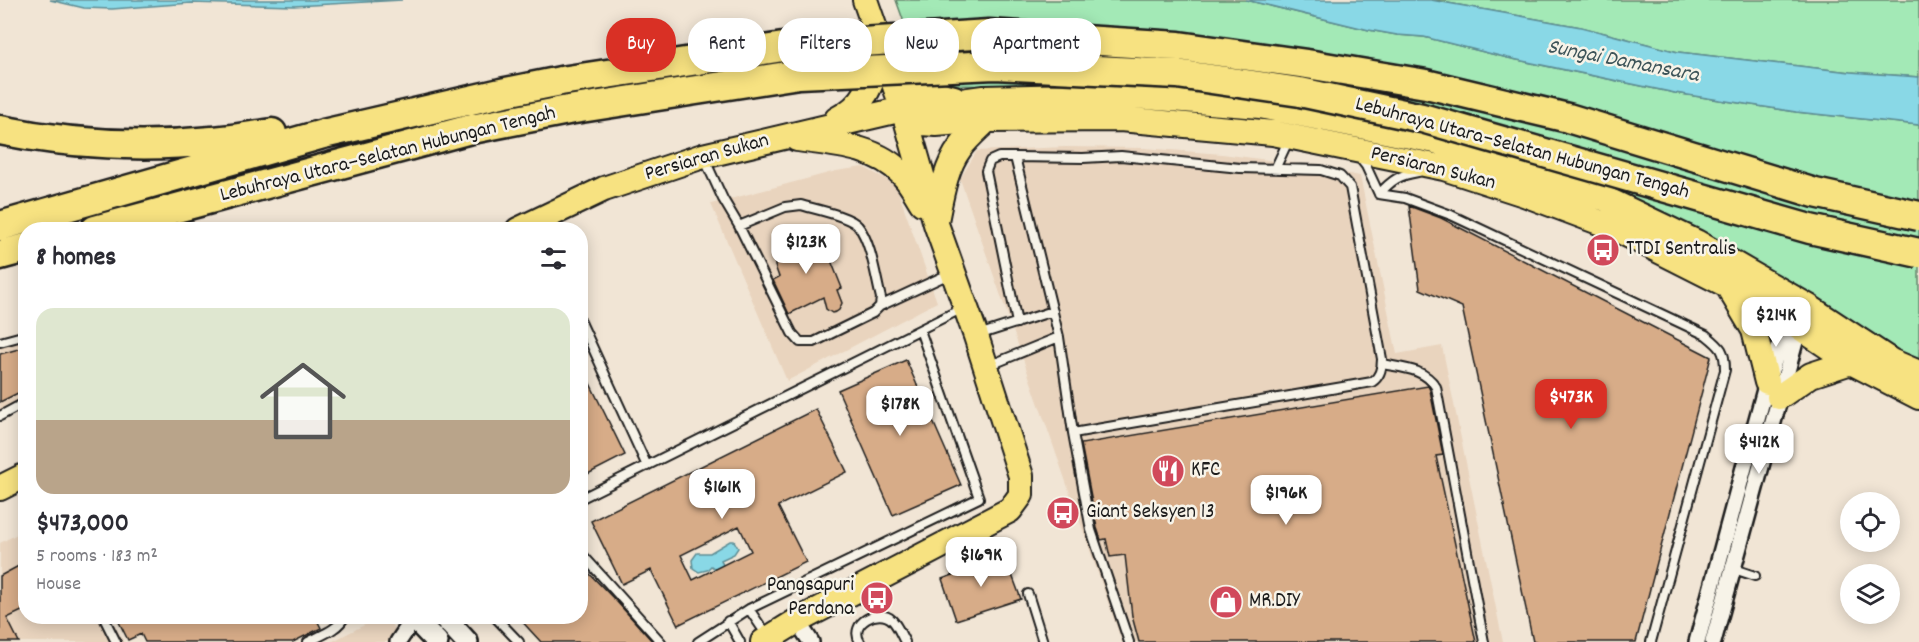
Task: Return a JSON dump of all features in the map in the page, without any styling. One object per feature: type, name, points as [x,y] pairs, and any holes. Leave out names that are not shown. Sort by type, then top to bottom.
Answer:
[{"type":"highway","name":"Lebuhraya Utara–Selatan Hubungan Tengah","points":[[358,125],[561,81],[783,46],[989,34],[1179,46],[1426,84],[1568,118],[1815,193],[1919,216]]},
{"type":"highway","name":"Lebuhraya Utara–Selatan Hubungan Tengah","points":[[125,222],[467,130],[568,110],[799,74],[995,64],[1177,75],[1300,92],[1422,118],[1810,229],[1919,252]]},
{"type":"highway","points":[[0,130],[75,142],[163,143],[212,142],[288,131],[358,125]]},
{"type":"highway","points":[[0,226],[358,125]]},
{"type":"highway","points":[[0,255],[18,250]]},
{"type":"main road","points":[[818,129],[860,104],[884,56],[865,0]]},
{"type":"main road","points":[[766,640],[797,621],[1010,510],[1021,495],[1022,476],[987,366],[936,224],[903,109],[890,72]]},
{"type":"main road","points":[[899,72],[908,81],[930,93],[965,100]]},
{"type":"main road","name":"Persiaran Sukan","points":[[540,222],[604,189],[703,156],[903,109],[983,98],[1120,95],[1260,106],[1435,141],[1606,199],[1696,242],[1798,313],[1851,362],[1919,398]]},
{"type":"main road","name":"Persiaran Sukan","points":[[903,109],[921,123],[936,124],[987,120],[1120,119],[1273,133],[1444,168],[1612,226],[1727,285],[1798,313],[1919,373]]},
{"type":"main road","points":[[936,224],[944,185],[951,165],[960,148],[987,120]]},
{"type":"main road","points":[[780,137],[845,145],[878,156],[903,174],[936,224]]},
{"type":"main road","points":[[1727,285],[1754,330],[1773,390],[1851,362]]},
{"type":"main road","points":[[0,488],[18,479]]},
{"type":"street","points":[[1713,642],[1726,566],[1773,390],[1798,313]]},
{"type":"street","points":[[1697,642],[1726,566]]},
{"type":"street","points":[[797,621],[811,642]]},
{"type":"street","points":[[398,642],[409,624]]},
{"type":"street","points":[[420,624],[437,642]]},
{"type":"street","points":[[450,624],[467,642]]},
{"type":"lane","points":[[1275,169],[1290,137]]},
{"type":"lane","points":[[1343,147],[1358,156],[1366,166],[1379,194]]},
{"type":"lane","points":[[703,156],[792,333],[800,342],[814,342],[873,313],[880,306],[954,272]]},
{"type":"lane","points":[[1017,323],[986,171],[990,161],[999,157],[1121,156],[1240,168],[1321,170],[1340,176],[1350,187],[1382,364],[1379,376],[1372,382],[1073,433]]},
{"type":"lane","points":[[1015,157],[1059,336],[1073,433],[1091,530],[1129,642]]},
{"type":"lane","points":[[1379,194],[1393,179],[1407,173],[1444,168]]},
{"type":"lane","points":[[1379,194],[1405,198],[1451,215],[1706,335],[1720,346],[1725,358],[1725,370],[1651,642]]},
{"type":"lane","points":[[739,226],[785,207],[801,205],[834,214],[858,225],[869,247],[881,298],[880,306]]},
{"type":"lane","points":[[588,495],[966,307]]},
{"type":"lane","points":[[976,336],[1053,311]]},
{"type":"lane","points":[[698,642],[749,609],[980,498],[920,330]]},
{"type":"lane","points":[[987,366],[1059,336]]},
{"type":"lane","points":[[0,342],[18,337]]},
{"type":"lane","points":[[588,337],[647,466]]},
{"type":"lane","points":[[1382,364],[1414,370],[1431,380],[1436,387],[1484,642]]},
{"type":"lane","points":[[0,416],[18,406]]},
{"type":"lane","points":[[588,561],[661,642]]},
{"type":"lane","points":[[1726,566],[1755,576]]},
{"type":"lane","points":[[1028,594],[1043,642]]},
{"type":"lane","points":[[749,609],[766,640]]},
{"type":"lane","points":[[860,642],[857,637],[861,623],[870,617],[886,616],[892,620],[905,642]]},
{"type":"lane","points":[[728,621],[740,642]]},
{"type":"lane","points":[[107,624],[116,642]]},
{"type":"lane","points":[[308,642],[340,624]]},
{"type":"lane","points":[[502,624],[519,642]]},
{"type":"shaded area","points":[[1065,147],[1144,148],[1222,154],[1299,164],[1360,176],[1397,354],[1442,346],[1503,642],[1122,642],[960,179],[977,151]]},
{"type":"shaded area","points":[[863,167],[886,179],[897,188],[937,302],[787,381],[711,204],[836,171]]},
{"type":"shaded area","points":[[18,339],[18,401],[0,410],[0,344]]},
{"type":"shaded area","points":[[18,534],[18,624],[114,624],[124,642],[0,642],[0,543]]},
{"type":"shaded area","points":[[366,624],[391,624],[406,642],[331,642]]},
{"type":"green space","points":[[896,0],[1246,0],[1369,30],[1424,37],[1508,58],[1675,93],[1796,112],[1919,125],[1919,365],[1732,249],[1438,147],[1123,90],[959,85],[924,78],[922,72],[959,72],[959,18],[902,18]]},
{"type":"green space","points":[[1431,0],[1919,0],[1919,77],[1850,72],[1678,52],[1581,27]]},
{"type":"water","points":[[50,0],[402,0],[294,6],[191,3],[112,9],[84,8]]},
{"type":"water","name":"Sungai Damansara","points":[[1246,0],[1431,0],[1581,27],[1678,52],[1850,72],[1919,77],[1919,125],[1796,112],[1675,93],[1508,58],[1424,37],[1369,30]]},
{"type":"water","points":[[734,541],[738,548],[734,554],[721,560],[724,568],[718,571],[711,566],[699,572],[693,568],[692,560],[697,553],[710,553]]},
{"type":"building","points":[[1409,206],[1441,218],[1711,357],[1636,642],[1533,642],[1462,307],[1420,289]]},
{"type":"building","points":[[804,235],[821,242],[828,253],[842,288],[837,290],[842,303],[836,312],[832,313],[826,309],[823,297],[789,314],[773,280],[779,277],[775,266],[776,254],[780,245],[789,238]]},
{"type":"building","points":[[18,349],[18,393],[0,402],[0,354]]},
{"type":"building","points":[[906,360],[961,485],[893,515],[838,390]]},
{"type":"building","points":[[588,379],[625,455],[588,474]]},
{"type":"building","points":[[1428,386],[1443,455],[1436,456],[1476,642],[1139,642],[1132,616],[1125,555],[1110,557],[1106,539],[1101,540],[1081,444]]},
{"type":"building","points":[[816,409],[847,472],[778,506],[806,562],[678,625],[651,570],[622,584],[591,521]],"holes":[[[739,526],[751,551],[693,580],[681,555]]]},
{"type":"building","points":[[1005,556],[1021,599],[956,620],[942,579]]},
{"type":"building","points":[[18,566],[18,613],[7,618],[19,642],[0,642],[0,576]]},
{"type":"building","points":[[588,572],[653,642],[541,642],[524,624],[588,624]]},
{"type":"building","points":[[120,624],[319,624],[321,628],[293,642],[145,642],[141,634],[128,640]]},
{"type":"place","name":"TTDI Sentralis","points":[[1603,250]]},
{"type":"place","name":"KFC","points":[[1168,471]]},
{"type":"place","name":"Giant Seksyen 13","points":[[1063,513]]},
{"type":"place","name":"Pangsapuri Perdana","points":[[877,598]]},
{"type":"place","name":"MR.DIY","points":[[1226,602]]}]
